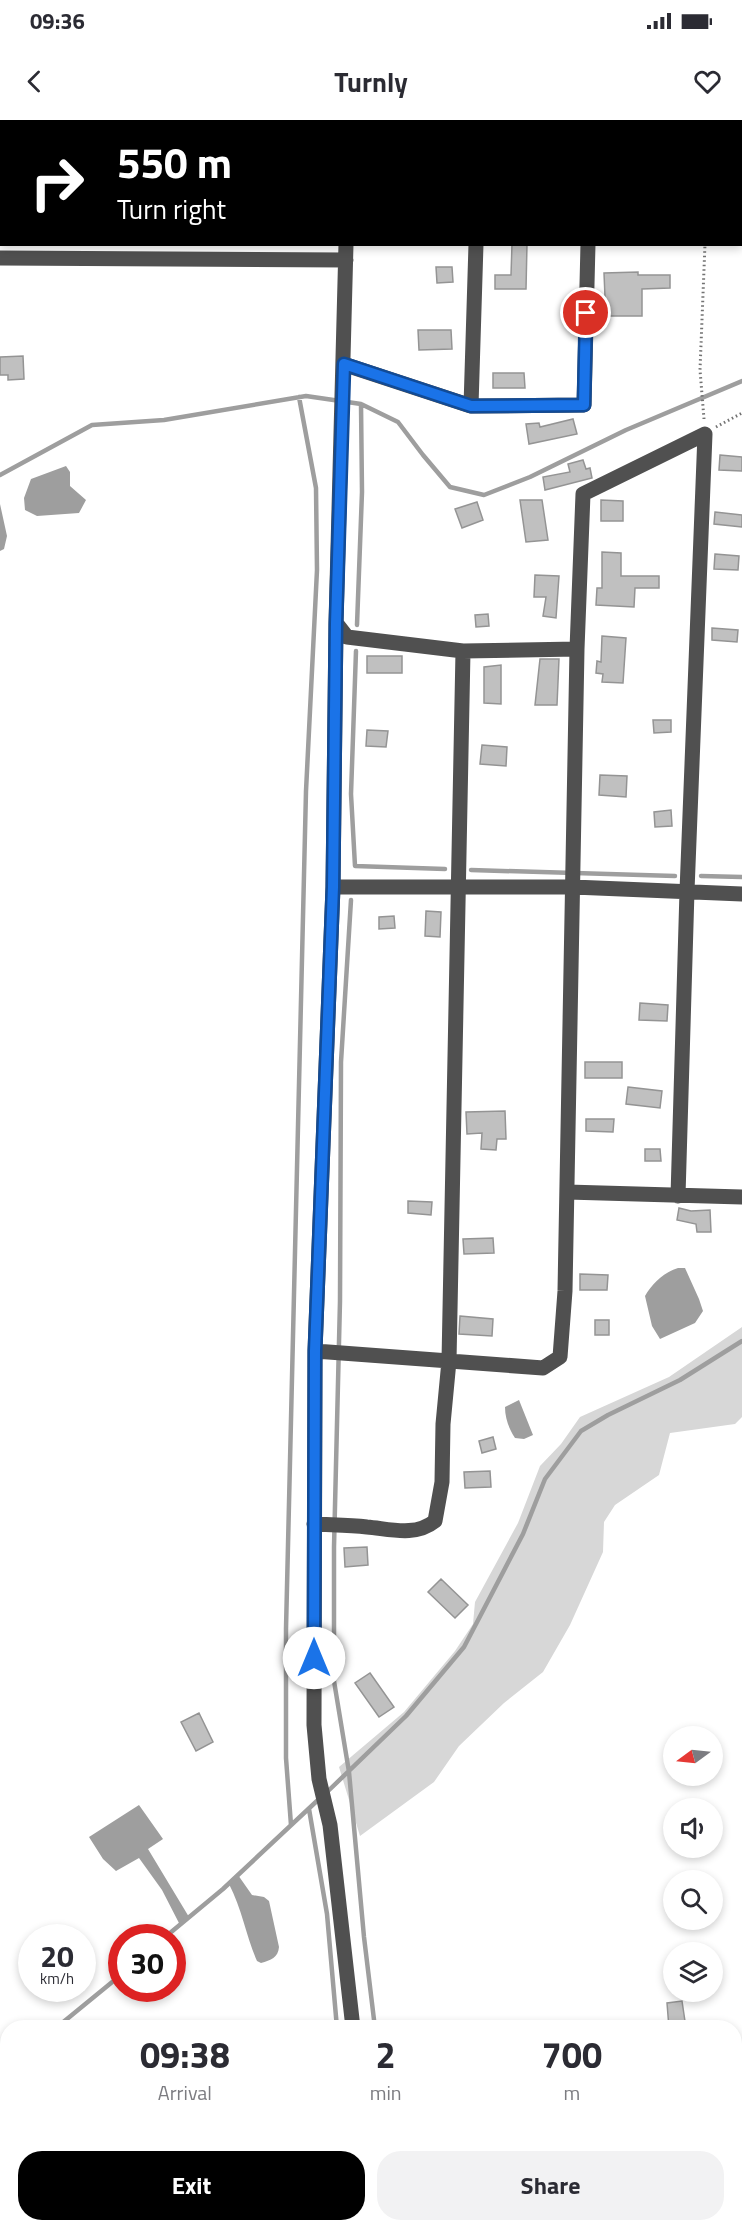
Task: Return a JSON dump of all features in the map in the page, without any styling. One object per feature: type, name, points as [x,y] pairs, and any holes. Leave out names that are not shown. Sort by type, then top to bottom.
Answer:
[{"type":"street","points":[[471,406],[476,246]]},
{"type":"street","points":[[343,371],[471,406],[584,405],[588,246]]},
{"type":"street","points":[[0,258],[67,251],[346,252],[336,623],[333,887],[315,1351],[314,1725],[319,1779],[330,1825],[352,2020]]},
{"type":"street","points":[[315,1351],[543,1368],[560,1357],[565,1291],[577,649],[583,494],[705,434],[687,891],[678,1196]]},
{"type":"street","points":[[336,623],[346,637],[463,651],[577,649]]},
{"type":"street","points":[[315,1524],[404,1532],[425,1528],[435,1521],[442,1482],[443,1425],[449,1361],[463,651]]},
{"type":"street","points":[[333,887],[573,887],[742,894]]},
{"type":"street","points":[[567,1192],[742,1197]]},
{"type":"path","points":[[703,408],[700,370],[705,246]]},
{"type":"path","points":[[705,434],[742,412]]},
{"type":"shaded area","points":[[66,466],[70,472],[70,486],[86,500],[79,513],[37,516],[25,510],[24,498],[31,479]]},
{"type":"shaded area","points":[[0,504],[7,536],[4,549],[0,551]]},
{"type":"shaded area","points":[[678,1268],[685,1268],[703,1311],[695,1323],[660,1339],[652,1326],[645,1296],[659,1279]]},
{"type":"shaded area","points":[[742,1327],[742,1417],[735,1424],[670,1433],[659,1475],[615,1505],[604,1522],[603,1552],[570,1625],[543,1672],[504,1703],[459,1746],[434,1782],[360,1836],[339,1767],[404,1712],[455,1651],[473,1624],[475,1602],[518,1523],[540,1466],[561,1444],[580,1417],[669,1377]]},
{"type":"shaded area","points":[[519,1400],[533,1435],[524,1439],[515,1438],[505,1411],[505,1407]]},
{"type":"shaded area","points":[[139,1805],[163,1839],[148,1849],[189,1917],[179,1924],[162,1890],[139,1858],[116,1871],[103,1859],[89,1837]]},
{"type":"shaded area","points":[[238,1875],[252,1895],[264,1897],[269,1901],[279,1947],[277,1954],[268,1961],[261,1963],[257,1961],[229,1884]]},
{"type":"building","points":[[512,246],[527,246],[526,289],[495,289],[495,275],[511,275]]},
{"type":"building","points":[[436,267],[452,267],[453,282],[437,283]]},
{"type":"building","points":[[638,272],[638,275],[670,275],[670,288],[642,289],[642,316],[602,316],[602,297],[605,297],[604,273]]},
{"type":"building","points":[[418,330],[451,330],[452,349],[419,350]]},
{"type":"building","points":[[23,356],[24,379],[8,380],[8,375],[0,375],[0,357]]},
{"type":"building","points":[[493,373],[524,373],[525,388],[493,388]]},
{"type":"building","points":[[573,419],[577,434],[529,444],[526,424],[539,423],[540,427]]},
{"type":"building","points":[[720,455],[742,457],[742,471],[719,470]]},
{"type":"building","points":[[583,460],[586,469],[590,468],[592,478],[545,490],[543,477],[570,472],[568,464]]},
{"type":"building","points":[[520,500],[542,500],[548,540],[526,542]]},
{"type":"building","points":[[601,500],[623,501],[623,521],[601,521]]},
{"type":"building","points":[[477,502],[483,520],[462,528],[455,509]]},
{"type":"building","points":[[715,512],[742,515],[742,527],[714,524]]},
{"type":"building","points":[[602,552],[621,553],[621,576],[659,576],[659,588],[635,588],[634,607],[596,605],[597,588],[602,588]]},
{"type":"building","points":[[715,554],[739,556],[738,570],[714,569]]},
{"type":"building","points":[[535,575],[559,576],[556,618],[543,616],[546,597],[534,597]]},
{"type":"building","points":[[488,614],[489,626],[476,627],[475,615]]},
{"type":"building","points":[[712,628],[738,630],[737,642],[712,640]]},
{"type":"building","points":[[602,636],[626,638],[623,683],[602,682],[603,674],[596,673],[597,661],[601,662]]},
{"type":"building","points":[[367,656],[402,656],[402,673],[367,673]]},
{"type":"building","points":[[540,659],[559,659],[557,705],[535,705]]},
{"type":"building","points":[[501,665],[501,704],[484,703],[484,667]]},
{"type":"building","points":[[653,720],[671,720],[671,732],[654,733]]},
{"type":"building","points":[[367,730],[388,731],[386,747],[366,746]]},
{"type":"building","points":[[482,745],[507,747],[506,766],[480,764]]},
{"type":"building","points":[[600,775],[627,776],[626,797],[599,795]]},
{"type":"building","points":[[671,810],[672,826],[655,827],[654,812]]},
{"type":"building","points":[[426,911],[441,912],[440,937],[425,936]]},
{"type":"building","points":[[394,916],[395,928],[379,929],[379,917]]},
{"type":"building","points":[[640,1003],[668,1005],[667,1021],[639,1020]]},
{"type":"building","points":[[585,1062],[622,1062],[622,1078],[585,1078]]},
{"type":"building","points":[[628,1087],[662,1091],[660,1108],[626,1104]]},
{"type":"building","points":[[505,1111],[506,1139],[497,1139],[496,1150],[481,1149],[482,1133],[467,1134],[466,1112]]},
{"type":"building","points":[[586,1119],[614,1119],[613,1132],[586,1131]]},
{"type":"building","points":[[645,1149],[660,1149],[661,1161],[645,1161]]},
{"type":"building","points":[[408,1201],[432,1202],[431,1215],[408,1213]]},
{"type":"building","points":[[679,1208],[691,1211],[710,1210],[711,1232],[697,1232],[696,1224],[677,1220]]},
{"type":"building","points":[[493,1238],[494,1253],[464,1254],[463,1239]]},
{"type":"building","points":[[580,1274],[608,1275],[607,1290],[580,1290]]},
{"type":"building","points":[[460,1316],[493,1319],[492,1336],[459,1334]]},
{"type":"building","points":[[595,1320],[609,1320],[609,1335],[595,1335]]},
{"type":"building","points":[[493,1437],[496,1449],[482,1453],[479,1441]]},
{"type":"building","points":[[490,1471],[491,1487],[465,1488],[464,1472]]},
{"type":"building","points":[[367,1547],[368,1565],[345,1567],[344,1548]]},
{"type":"building","points":[[441,1579],[468,1605],[455,1618],[428,1592]]},
{"type":"building","points":[[370,1673],[394,1707],[379,1717],[355,1683]]},
{"type":"building","points":[[199,1713],[213,1742],[196,1751],[181,1722]]},
{"type":"building","points":[[682,2002],[685,2020],[668,2020],[667,2003]]},
{"type":"waterway","points":[[0,475],[92,425],[164,420],[306,396],[361,404],[398,422],[450,487],[484,495],[530,477],[626,430],[742,381]]},
{"type":"waterway","points":[[291,1825],[286,1758],[286,1629],[306,791],[317,570],[316,488],[299,397]]},
{"type":"waterway","points":[[357,625],[362,492],[361,404]]},
{"type":"waterway","points":[[356,651],[351,794],[355,866],[445,869]]},
{"type":"waterway","points":[[471,870],[675,876]]},
{"type":"waterway","points":[[701,876],[742,877]]},
{"type":"waterway","points":[[351,900],[341,1062],[334,1681],[349,1772],[374,2020]]},
{"type":"waterway","points":[[326,1793],[406,1716],[464,1647],[523,1534],[545,1479],[581,1431],[608,1415],[680,1380],[742,1341]]},
{"type":"waterway","points":[[181,1924],[223,1889],[319,1799]]},
{"type":"waterway","points":[[309,1809],[327,1914],[336,2020]]},
{"type":"waterway","points":[[66,2020],[108,1985]]},
{"type":"route","points":[[314,1658],[315,1351],[333,887],[336,623],[344,364],[471,406],[584,405],[586,313]]}]
